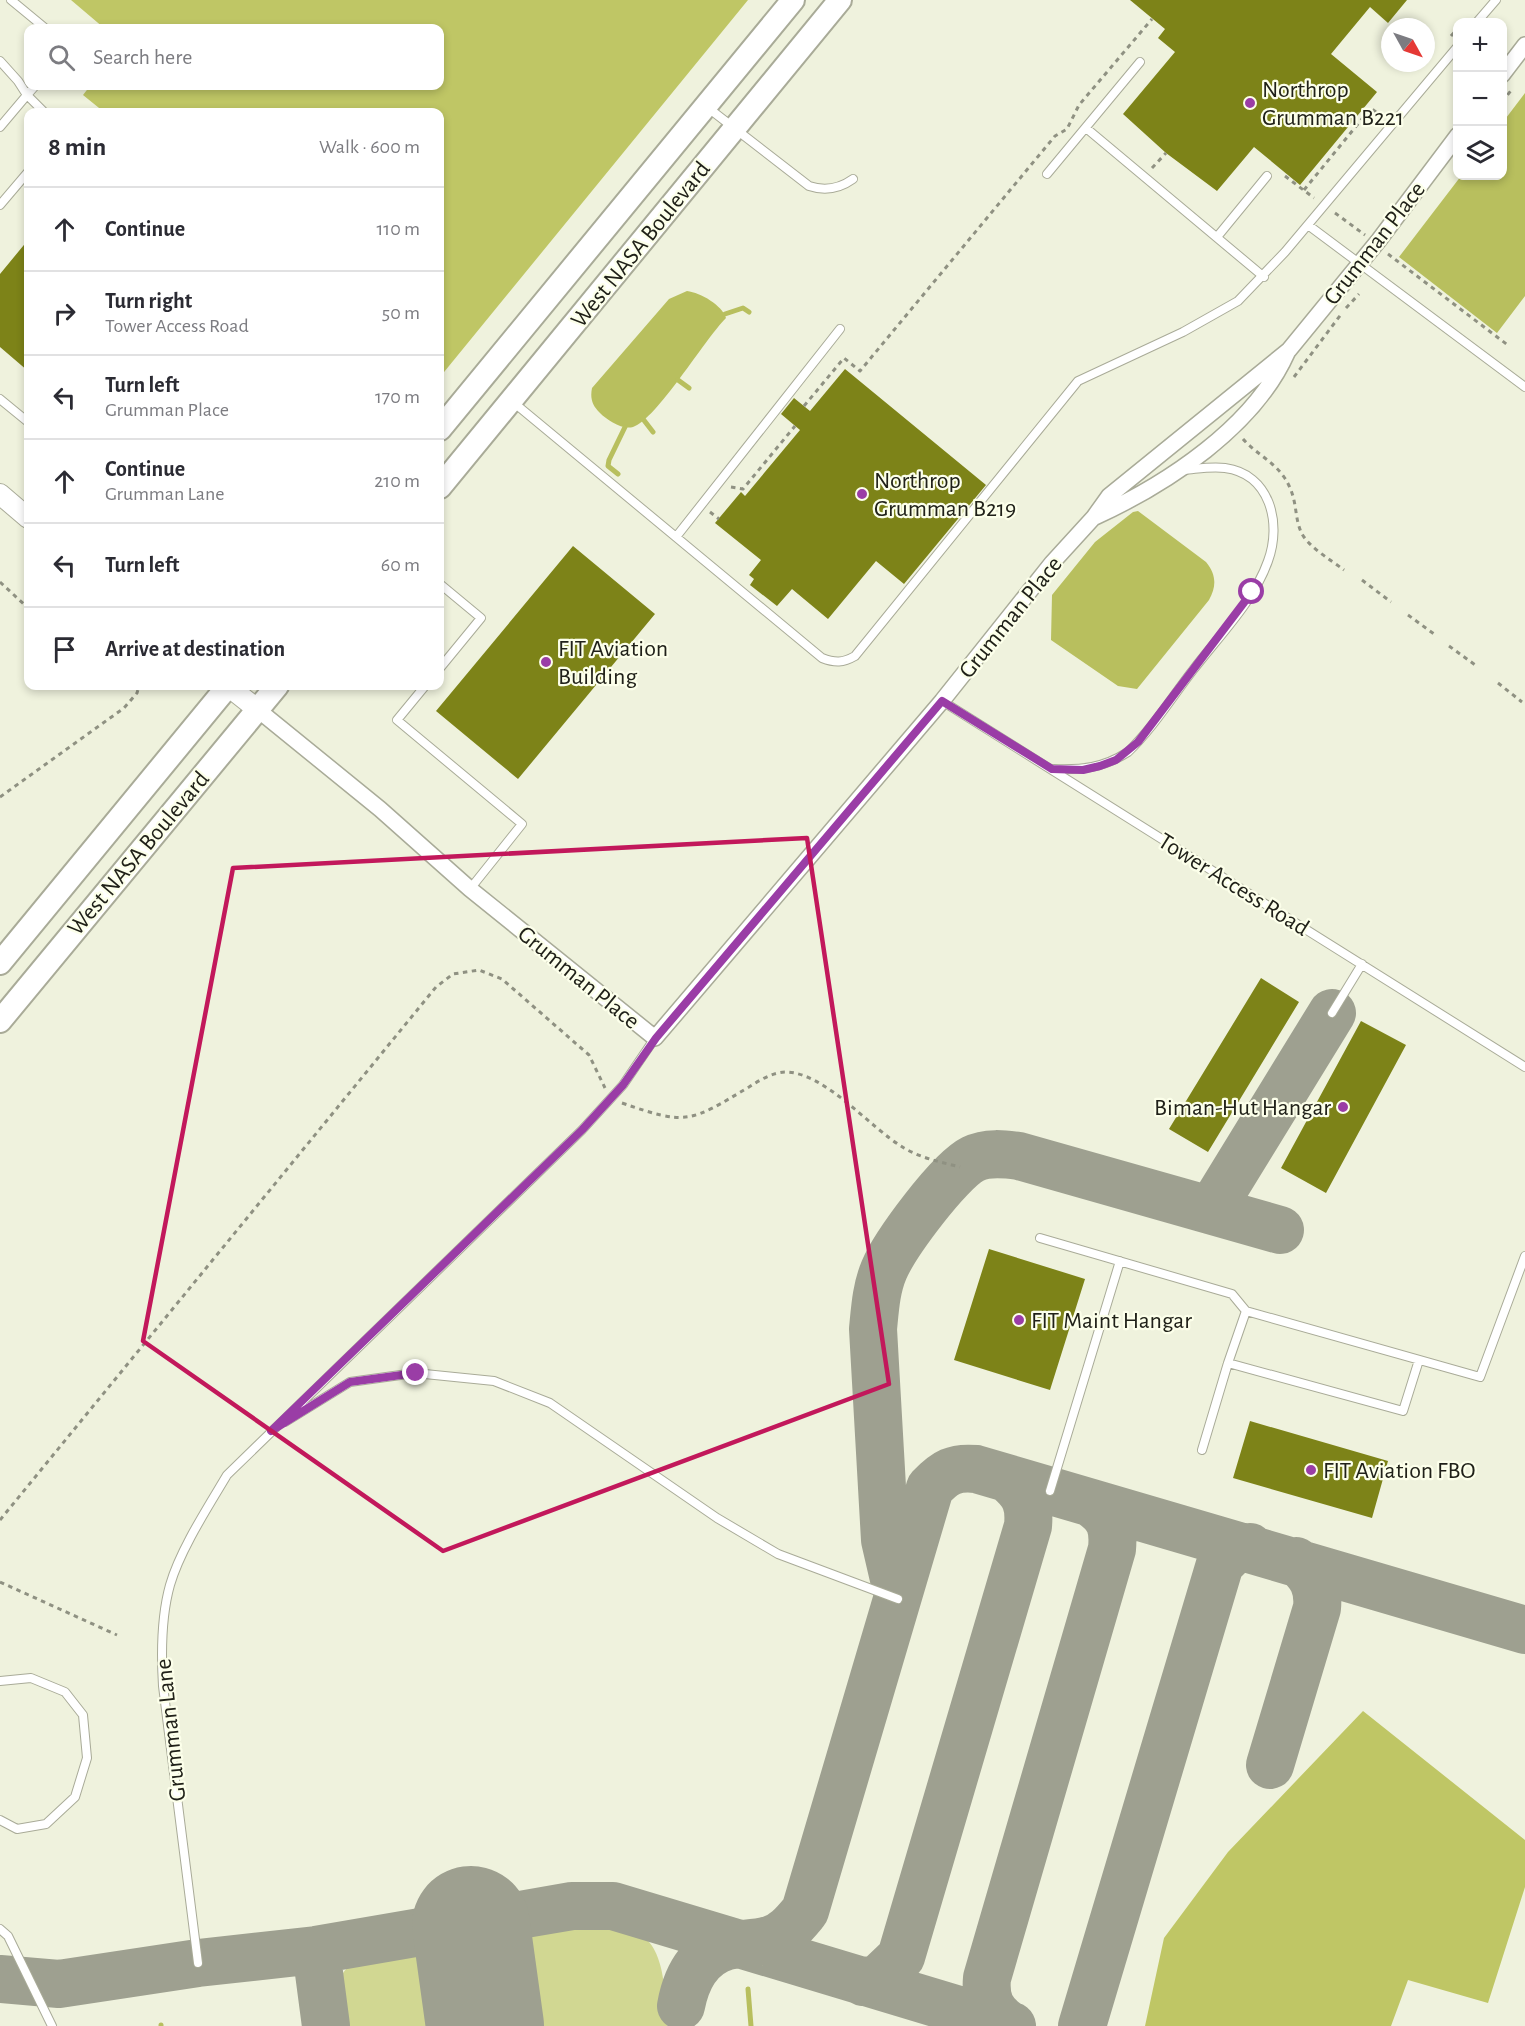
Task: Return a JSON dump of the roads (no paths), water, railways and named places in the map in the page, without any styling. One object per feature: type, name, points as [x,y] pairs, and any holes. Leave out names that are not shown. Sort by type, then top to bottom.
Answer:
[{"type":"main road","name":"West NASA Boulevard","points":[[444,424],[793,0]]},
{"type":"main road","name":"West NASA Boulevard","points":[[444,482],[840,0]]},
{"type":"main road","name":"West NASA Boulevard","points":[[0,963],[225,690]]},
{"type":"main road","name":"West NASA Boulevard","points":[[0,1020],[274,690]]},
{"type":"street","points":[[1505,72],[1525,45]]},
{"type":"street","name":"Grumman Place","points":[[257,709],[380,809],[470,890],[656,1038],[942,701],[1052,563],[1094,517],[1109,496],[1289,350],[1359,264],[1453,142]]},
{"type":"street","name":"Grumman Place","points":[[1094,517],[1131,501],[1179,471],[1252,409],[1280,371],[1289,350]]},
{"type":"street","points":[[0,494],[24,515]]},
{"type":"street","points":[[233,690],[257,709]]},
{"type":"lane","points":[[11,0],[40,24]]},
{"type":"lane","points":[[1480,18],[1496,0]]},
{"type":"lane","points":[[511,401],[822,658],[837,662],[846,661],[855,656],[1078,381],[1219,314],[1238,301],[1264,277],[1453,52]]},
{"type":"lane","points":[[0,61],[40,108]]},
{"type":"lane","points":[[1047,174],[1140,62]]},
{"type":"lane","points":[[0,127],[31,90]]},
{"type":"lane","points":[[705,106],[809,186],[820,190],[844,185],[853,179]]},
{"type":"lane","points":[[1086,128],[1264,277]]},
{"type":"lane","points":[[1217,237],[1267,176]]},
{"type":"lane","points":[[0,205],[24,177]]},
{"type":"lane","points":[[1308,225],[1525,387]]},
{"type":"lane","points":[[676,537],[840,329]]},
{"type":"lane","points":[[0,399],[24,419]]},
{"type":"lane","points":[[1052,769],[1083,770],[1116,760],[1128,752],[1252,592],[1268,561],[1275,531],[1273,514],[1262,489],[1240,472],[1227,468],[1179,471]]},
{"type":"lane","points":[[444,587],[481,618],[444,663]]},
{"type":"lane","points":[[422,690],[397,720],[522,824],[470,890]]},
{"type":"lane","name":"Tower Access Road","points":[[942,701],[1525,1067]]},
{"type":"lane","points":[[1332,1013],[1362,964]]},
{"type":"lane","name":"Grumman Lane","points":[[198,1963],[163,1686],[161,1644],[170,1585],[201,1517],[227,1475],[582,1130],[656,1038]]},
{"type":"lane","points":[[1040,1238],[1232,1294],[1246,1311],[1480,1377],[1525,1256]]},
{"type":"lane","points":[[1050,1491],[1120,1262]]},
{"type":"lane","points":[[1202,1450],[1246,1311]]},
{"type":"lane","points":[[1228,1363],[1403,1411],[1419,1360]]},
{"type":"lane","points":[[271,1431],[350,1382],[416,1373],[494,1381],[550,1403],[717,1518],[778,1554],[898,1599]]},
{"type":"lane","points":[[0,1681],[31,1678],[65,1692],[83,1715],[87,1758],[75,1797],[46,1824],[17,1829],[0,1820]]},
{"type":"lane","points":[[0,1929],[8,1936],[52,2026]]},
{"type":"waterway","points":[[725,314],[743,308],[749,312]]},
{"type":"waterway","points":[[678,380],[689,388]]},
{"type":"waterway","points":[[643,419],[653,432]]},
{"type":"waterway","points":[[618,474],[608,466],[625,427]]},
{"type":"waterway","points":[[748,1989],[751,2026]]},
{"type":"place","name":"Northrop Grumman B221","points":[[1250,103]]},
{"type":"place","name":"Northrop Grumman B219","points":[[862,494]]},
{"type":"place","name":"FIT Aviation Building","points":[[546,662]]},
{"type":"place","name":"Biman-Hut Hangar","points":[[1343,1107]]},
{"type":"place","name":"FIT Maint Hangar","points":[[1019,1320]]},
{"type":"place","name":"FIT Aviation FBO","points":[[1311,1470]]}]
